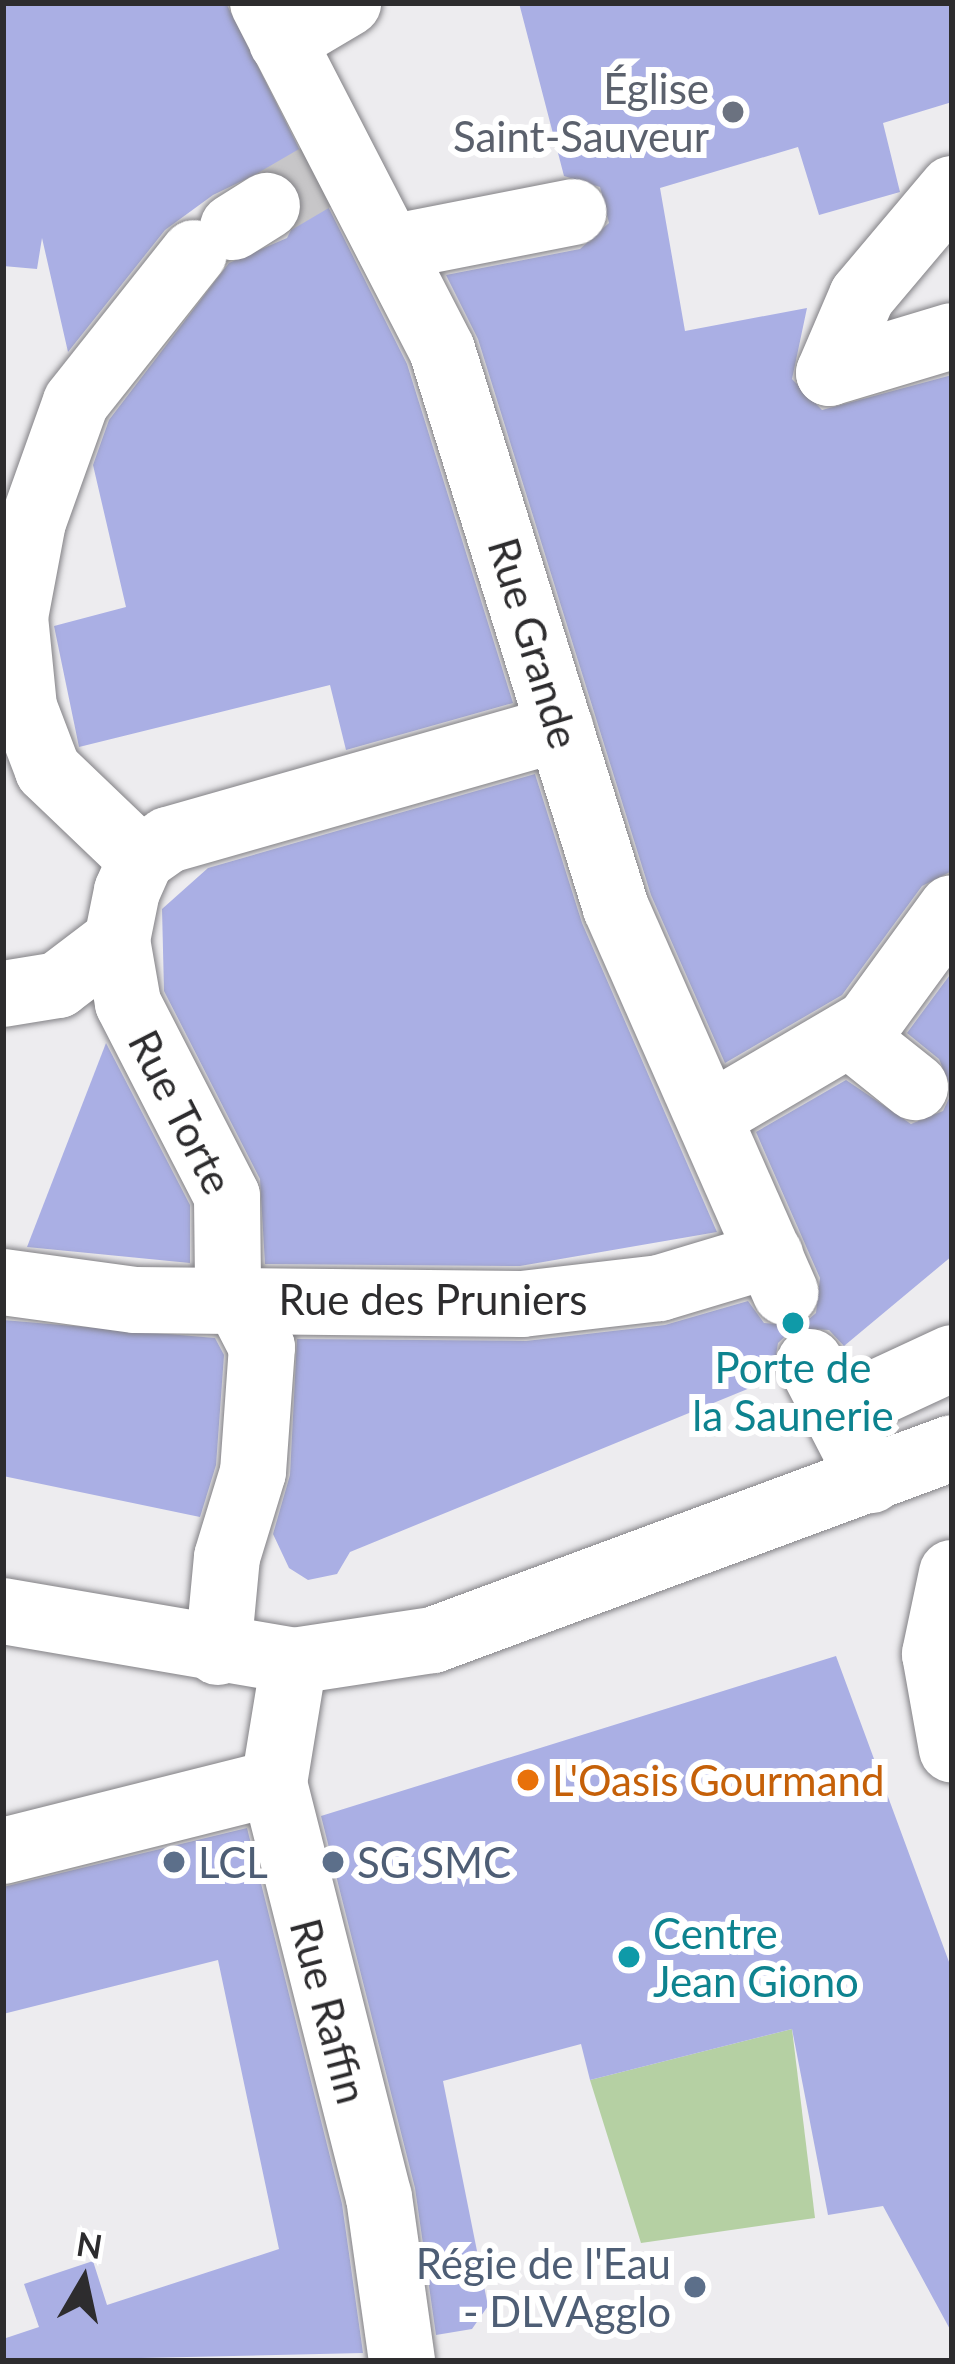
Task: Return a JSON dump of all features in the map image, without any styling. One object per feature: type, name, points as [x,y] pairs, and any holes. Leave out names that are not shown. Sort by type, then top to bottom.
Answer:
[{"type":"street","points":[[272,22],[347,3]]},
{"type":"street","name":"Rue Grande","points":[[272,22],[334,168],[390,248],[442,350],[616,908],[777,1273]]},
{"type":"street","points":[[952,189],[862,296],[829,373],[952,337]]},
{"type":"street","points":[[390,248],[573,212]]},
{"type":"street","points":[[232,229],[91,379],[41,494],[15,617],[23,706],[59,789],[141,859],[221,823],[560,728]]},
{"type":"street","name":"Rue Torte","points":[[141,859],[117,940],[128,1003],[227,1196],[233,1298],[260,1335],[264,1393],[218,1652]]},
{"type":"street","points":[[711,1115],[851,1036],[903,985],[952,908]]},
{"type":"street","points":[[3,994],[58,986],[117,940]]},
{"type":"street","points":[[851,1036],[915,1088]]},
{"type":"street","name":"Rue des Pruniers","points":[[3,1282],[91,1297],[594,1301],[777,1273]]},
{"type":"street","points":[[871,1480],[824,1387],[952,1358]]},
{"type":"street","points":[[3,1611],[218,1652],[294,1661],[433,1640],[687,1554],[952,1448]]},
{"type":"street","points":[[946,1729],[936,1627],[952,1573]]},
{"type":"street","name":"Rue Raffin","points":[[294,1661],[274,1783],[379,2197],[402,2361]]},
{"type":"street","points":[[3,1851],[274,1783]]},
{"type":"green space","points":[[792,2029],[815,2218],[641,2243],[590,2080]]},
{"type":"building","points":[[3,3],[226,3],[407,364],[513,703],[346,750],[330,685],[79,747],[54,626],[126,607],[93,465],[109,420],[229,263],[287,238],[304,204],[298,185],[267,169],[213,195],[165,230],[68,352],[42,238],[37,269],[3,266]]},
{"type":"building","points":[[519,3],[952,3],[952,102],[883,123],[900,192],[819,215],[798,147],[660,188],[685,331],[807,308],[792,379],[822,410],[952,375],[952,871],[922,886],[842,995],[725,1063],[651,895],[478,339],[446,275],[580,249],[609,223],[600,187],[564,176]]},
{"type":"building","points":[[535,774],[582,923],[717,1232],[520,1266],[265,1264],[260,1179],[164,991],[162,909],[208,868]]},
{"type":"building","points":[[952,972],[952,1090],[939,1059],[907,1033]]},
{"type":"building","points":[[106,1043],[190,1205],[190,1263],[27,1247]]},
{"type":"building","points":[[846,1080],[911,1124],[943,1111],[952,1092],[952,1256],[844,1346],[829,1330],[794,1328],[778,1343],[772,1379],[350,1552],[337,1574],[308,1580],[289,1568],[273,1534],[290,1475],[297,1339],[526,1341],[665,1325],[748,1301],[764,1323],[801,1326],[816,1313],[820,1278],[756,1132]]},
{"type":"building","points":[[3,1320],[215,1338],[224,1355],[216,1465],[200,1517],[3,1476]]},
{"type":"building","points":[[836,1656],[952,1970],[952,2333],[883,2206],[828,2215],[792,2029],[590,2080],[581,2044],[443,2081],[488,2306],[472,2329],[436,2335],[415,2188],[321,1816]]},
{"type":"building","points":[[247,1828],[342,2204],[363,2353],[3,2361],[3,2339],[39,2327],[24,2284],[93,2261],[107,2305],[279,2249],[218,1960],[3,2014],[3,1887]]},
{"type":"tunnel","points":[[267,206],[325,172]]},
{"type":"place","name":"Église Saint-Sauveur","points":[[733,112]]},
{"type":"place","name":"Porte de la Saunerie","points":[[793,1323]]},
{"type":"place","name":"L'Oasis Gourmand","points":[[528,1780]]},
{"type":"place","name":"LCL","points":[[174,1862]]},
{"type":"place","name":"SG SMC","points":[[333,1862]]},
{"type":"place","name":"Centre Jean Giono","points":[[629,1957]]},
{"type":"place","name":"Régie de l'Eau - DLVAgglo","points":[[695,2287]]}]
